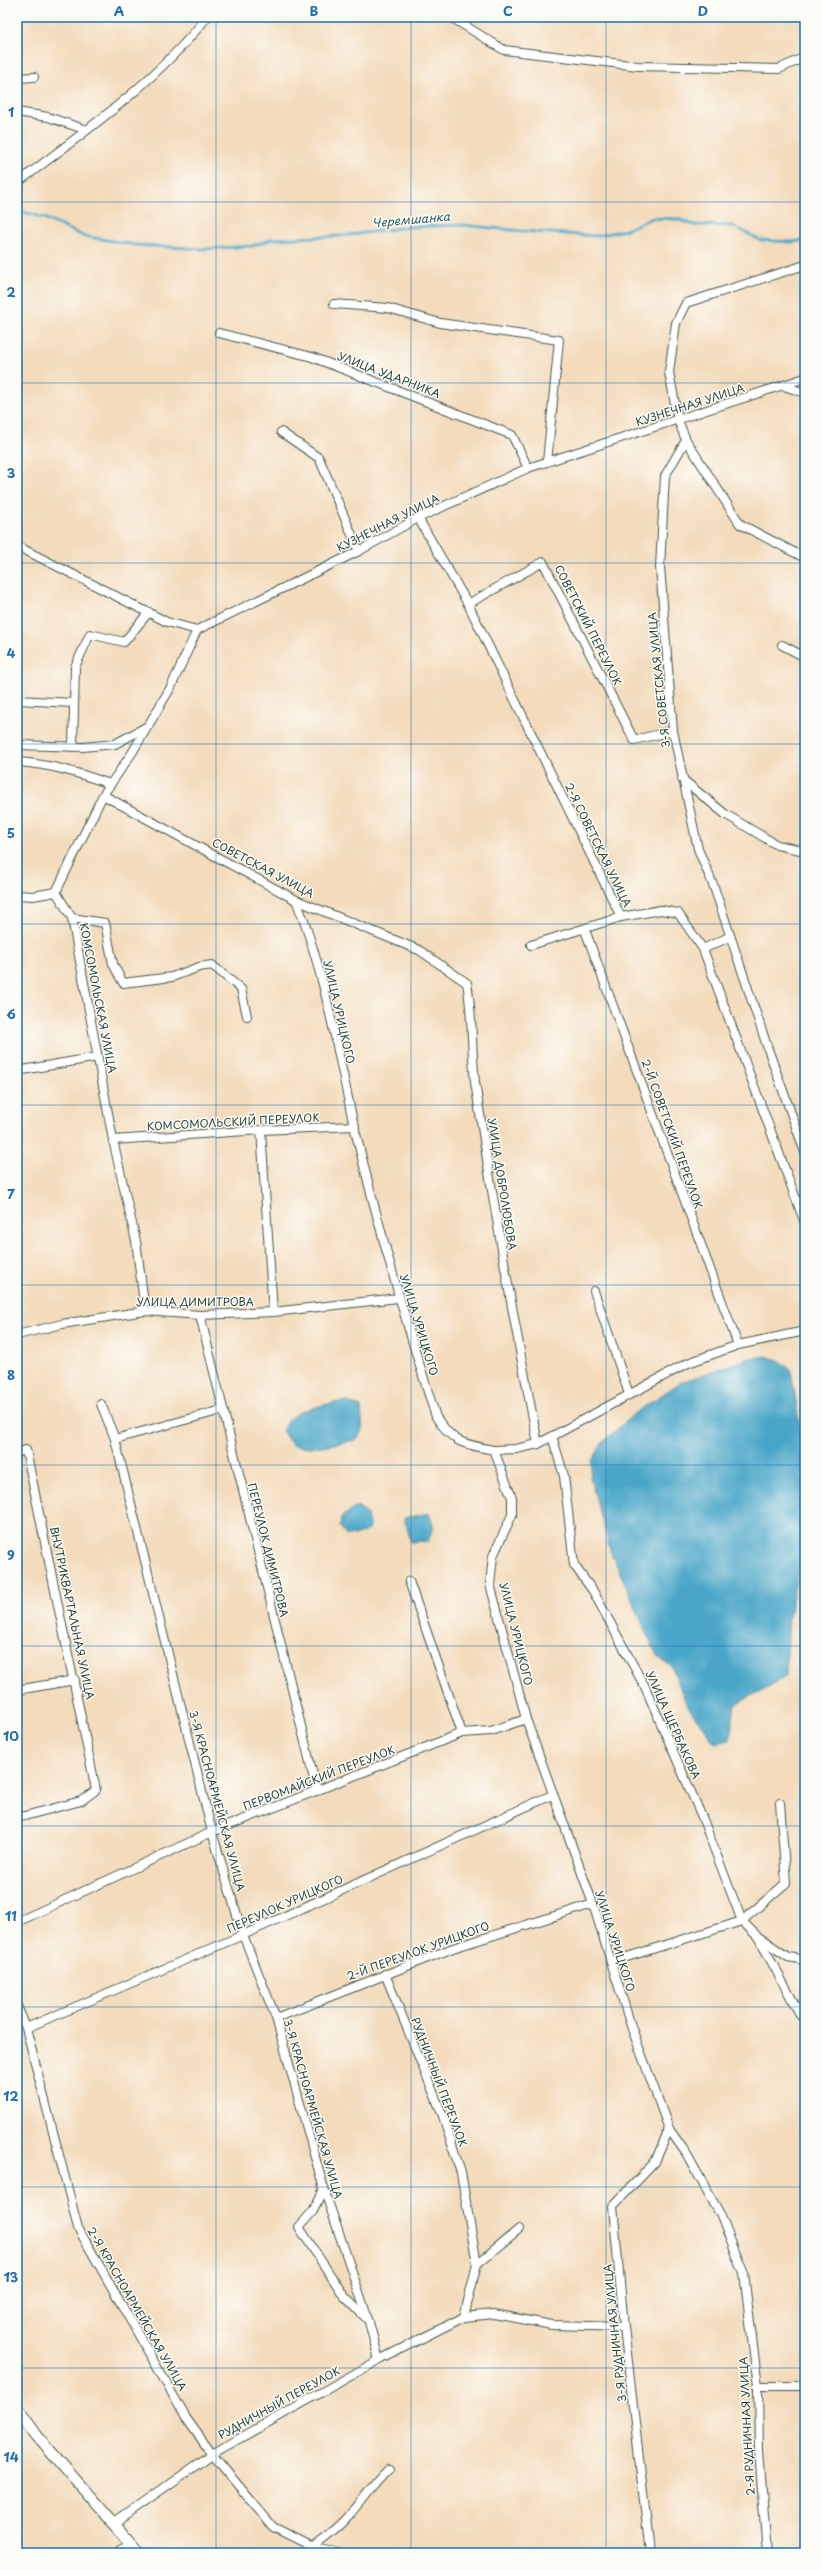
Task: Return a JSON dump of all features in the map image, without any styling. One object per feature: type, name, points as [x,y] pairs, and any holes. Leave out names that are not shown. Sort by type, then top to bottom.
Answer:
[{"type":"main road","points":[[17,2408],[36,2436],[139,2553]]},
{"type":"street","points":[[17,183],[87,130],[185,45],[207,17]]},
{"type":"street","points":[[451,17],[504,50],[638,66],[779,69],[805,57]]},
{"type":"street","points":[[17,78],[34,77]]},
{"type":"street","points":[[17,112],[48,117],[87,130]]},
{"type":"street","points":[[805,265],[686,303],[676,323],[669,372],[678,420],[686,440],[740,524],[805,558]]},
{"type":"street","points":[[334,304],[388,308],[440,323],[559,340],[547,462]]},
{"type":"street","name":"УЛИЦА УДАРНИКА","points":[[219,333],[312,357],[512,435],[528,468]]},
{"type":"street","name":"КУЗНЕЧНАЯ УЛИЦА","points":[[197,630],[359,551],[418,518],[528,468],[805,378]]},
{"type":"street","points":[[784,386],[805,393]]},
{"type":"street","points":[[281,432],[319,458],[359,551]]},
{"type":"street","name":"3-Я СОВЕТСКАЯ УЛИЦА","points":[[686,440],[665,476],[660,567],[673,731],[698,849],[714,887],[729,937],[805,1152]]},
{"type":"street","name":"2-Я СОВЕТСКАЯ УЛИЦА","points":[[418,518],[468,604],[622,917],[661,910],[678,913],[703,949],[805,1223]]},
{"type":"street","points":[[17,546],[167,622],[197,630],[171,687],[132,753],[102,795],[56,892],[17,895]]},
{"type":"street","name":"СОВЕТСКИЙ ПЕРЕУЛОК","points":[[468,604],[543,562],[634,740],[673,731]]},
{"type":"street","points":[[73,747],[75,667],[90,634],[124,642],[149,612]]},
{"type":"street","points":[[782,645],[805,657]]},
{"type":"street","points":[[17,700],[73,703]]},
{"type":"street","points":[[17,745],[73,747],[115,744],[148,726]]},
{"type":"street","points":[[17,762],[40,763],[74,770],[110,784]]},
{"type":"street","points":[[682,779],[725,814],[777,845],[805,851]]},
{"type":"street","name":"СОВЕТСКАЯ УЛИЦА","points":[[102,795],[296,900],[419,950]]},
{"type":"street","name":"КОМСОМОЛЬСКАЯ УЛИЦА","points":[[56,892],[72,918],[113,1140],[136,1241],[145,1311]]},
{"type":"street","name":"УЛИЦА УРИЦКОГО","points":[[296,900],[307,927],[325,995],[354,1126],[398,1298],[436,1417],[448,1435],[462,1444],[494,1450],[512,1498],[512,1515],[493,1556],[490,1584],[526,1719],[552,1796],[593,1904],[631,2026],[669,2129],[686,2153],[720,2214],[744,2274]]},
{"type":"street","points":[[531,945],[585,930],[622,917]]},
{"type":"street","points":[[72,918],[105,923],[113,964],[123,983],[172,977],[199,967],[212,965],[241,989],[247,1016]]},
{"type":"street","name":"2-Й СОВЕТСКИЙ ПЕРЕУЛОК","points":[[585,930],[738,1345]]},
{"type":"street","points":[[703,949],[729,937]]},
{"type":"street","name":"УЛИЦА ДОБРОЛЮБОВА","points":[[419,950],[467,983],[472,1014],[471,1054],[481,1123],[514,1325],[538,1444]]},
{"type":"street","points":[[17,1071],[98,1057]]},
{"type":"street","name":"КОМСОМОЛЬСКИЙ ПЕРЕУЛОК","points":[[113,1140],[260,1130],[354,1126]]},
{"type":"street","points":[[260,1130],[273,1312]]},
{"type":"street","points":[[594,1291],[629,1394]]},
{"type":"street","name":"УЛИЦА ДИМИТРОВА","points":[[17,1335],[62,1324],[145,1311],[200,1315],[273,1312],[398,1298]]},
{"type":"street","name":"ПЕРЕУЛОК ДИМИТРОВА","points":[[200,1315],[316,1791]]},
{"type":"street","points":[[494,1450],[516,1449],[538,1444],[688,1363],[738,1345],[805,1331]]},
{"type":"street","name":"3-Я КРАСНОАРМЕЙСКАЯ УЛИЦА","points":[[101,1404],[114,1439],[212,1832],[243,1935],[276,2018],[324,2189],[369,2322],[380,2360]]},
{"type":"street","points":[[114,1439],[222,1410]]},
{"type":"street","name":"УЛИЦА ЩЕРБАКОВА","points":[[552,1436],[564,1476],[574,1565],[593,1591],[644,1686],[702,1817],[742,1921],[758,1937],[801,2016]]},
{"type":"street","name":"ВНУТРИКВАРТАЛЬНАЯ УЛИЦА","points":[[17,1453],[26,1450],[75,1680],[96,1790],[81,1801],[17,1818]]},
{"type":"street","points":[[409,1581],[462,1733]]},
{"type":"street","points":[[17,1690],[75,1680]]},
{"type":"street","name":"ПЕРВОМАЙСКИЙ ПЕРЕУЛОК","points":[[17,1922],[212,1832],[462,1733],[491,1731],[526,1719]]},
{"type":"street","name":"ПЕРЕУЛОК УРИЦКОГО","points":[[26,2028],[243,1935],[552,1796]]},
{"type":"street","points":[[611,1962],[742,1921],[786,1883],[780,1803]]},
{"type":"street","name":"2-Й ПЕРЕУЛОК УРИЦКОГО","points":[[276,2018],[453,1948],[593,1904]]},
{"type":"street","points":[[758,1937],[788,1956],[805,1960]]},
{"type":"street","name":"РУДНИЧНЫЙ ПЕРЕУЛОК","points":[[385,1974],[443,2116],[461,2173],[477,2264],[464,2317]]},
{"type":"street","name":"2-Я КРАСНОАРМЕЙСКАЯ УЛИЦА","points":[[17,2006],[26,2028],[78,2228],[186,2418],[212,2454],[273,2527],[313,2547],[339,2553]]},
{"type":"street","name":"3-Я РУДНИЧНАЯ УЛИЦА","points":[[650,2553],[624,2327],[613,2206],[655,2162],[669,2129]]},
{"type":"street","points":[[324,2189],[313,2211],[299,2227],[344,2296],[369,2322]]},
{"type":"street","points":[[477,2264],[518,2229]]},
{"type":"street","name":"2-Я РУДНИЧНАЯ УЛИЦА","points":[[744,2274],[758,2386],[759,2452],[766,2553]]},
{"type":"street","name":"РУДНИЧНЫЙ ПЕРЕУЛОК","points":[[114,2524],[212,2454],[380,2360],[464,2317],[494,2314],[552,2325],[624,2327]]},
{"type":"street","points":[[758,2386],[805,2386]]},
{"type":"street","points":[[313,2547],[334,2532],[349,2516],[372,2485],[388,2470]]},
{"type":"street","points":[[119,2553],[129,2543]]},
{"type":"water","points":[[765,1356],[779,1360],[791,1370],[805,1457],[805,1533],[789,1617],[786,1677],[735,1705],[730,1740],[715,1743],[687,1706],[672,1667],[657,1656],[611,1553],[590,1478],[592,1461],[603,1442],[637,1411],[681,1382],[750,1358]]},
{"type":"water","points":[[346,1401],[361,1407],[363,1431],[356,1440],[324,1446],[308,1447],[292,1445],[282,1431],[289,1419],[295,1414],[309,1409]]},
{"type":"water","points":[[358,1506],[367,1514],[370,1529],[357,1535],[346,1536],[340,1526],[341,1517]]},
{"type":"water","points":[[429,1513],[434,1527],[428,1541],[411,1542],[404,1518]]},
{"type":"waterway","name":"Черемшанка","points":[[17,210],[44,218],[83,236],[136,245],[205,249],[252,246],[272,239],[341,236],[409,227],[463,225],[596,236],[625,230],[652,218],[677,219],[694,225],[733,226],[760,240],[792,242],[805,240]]}]
